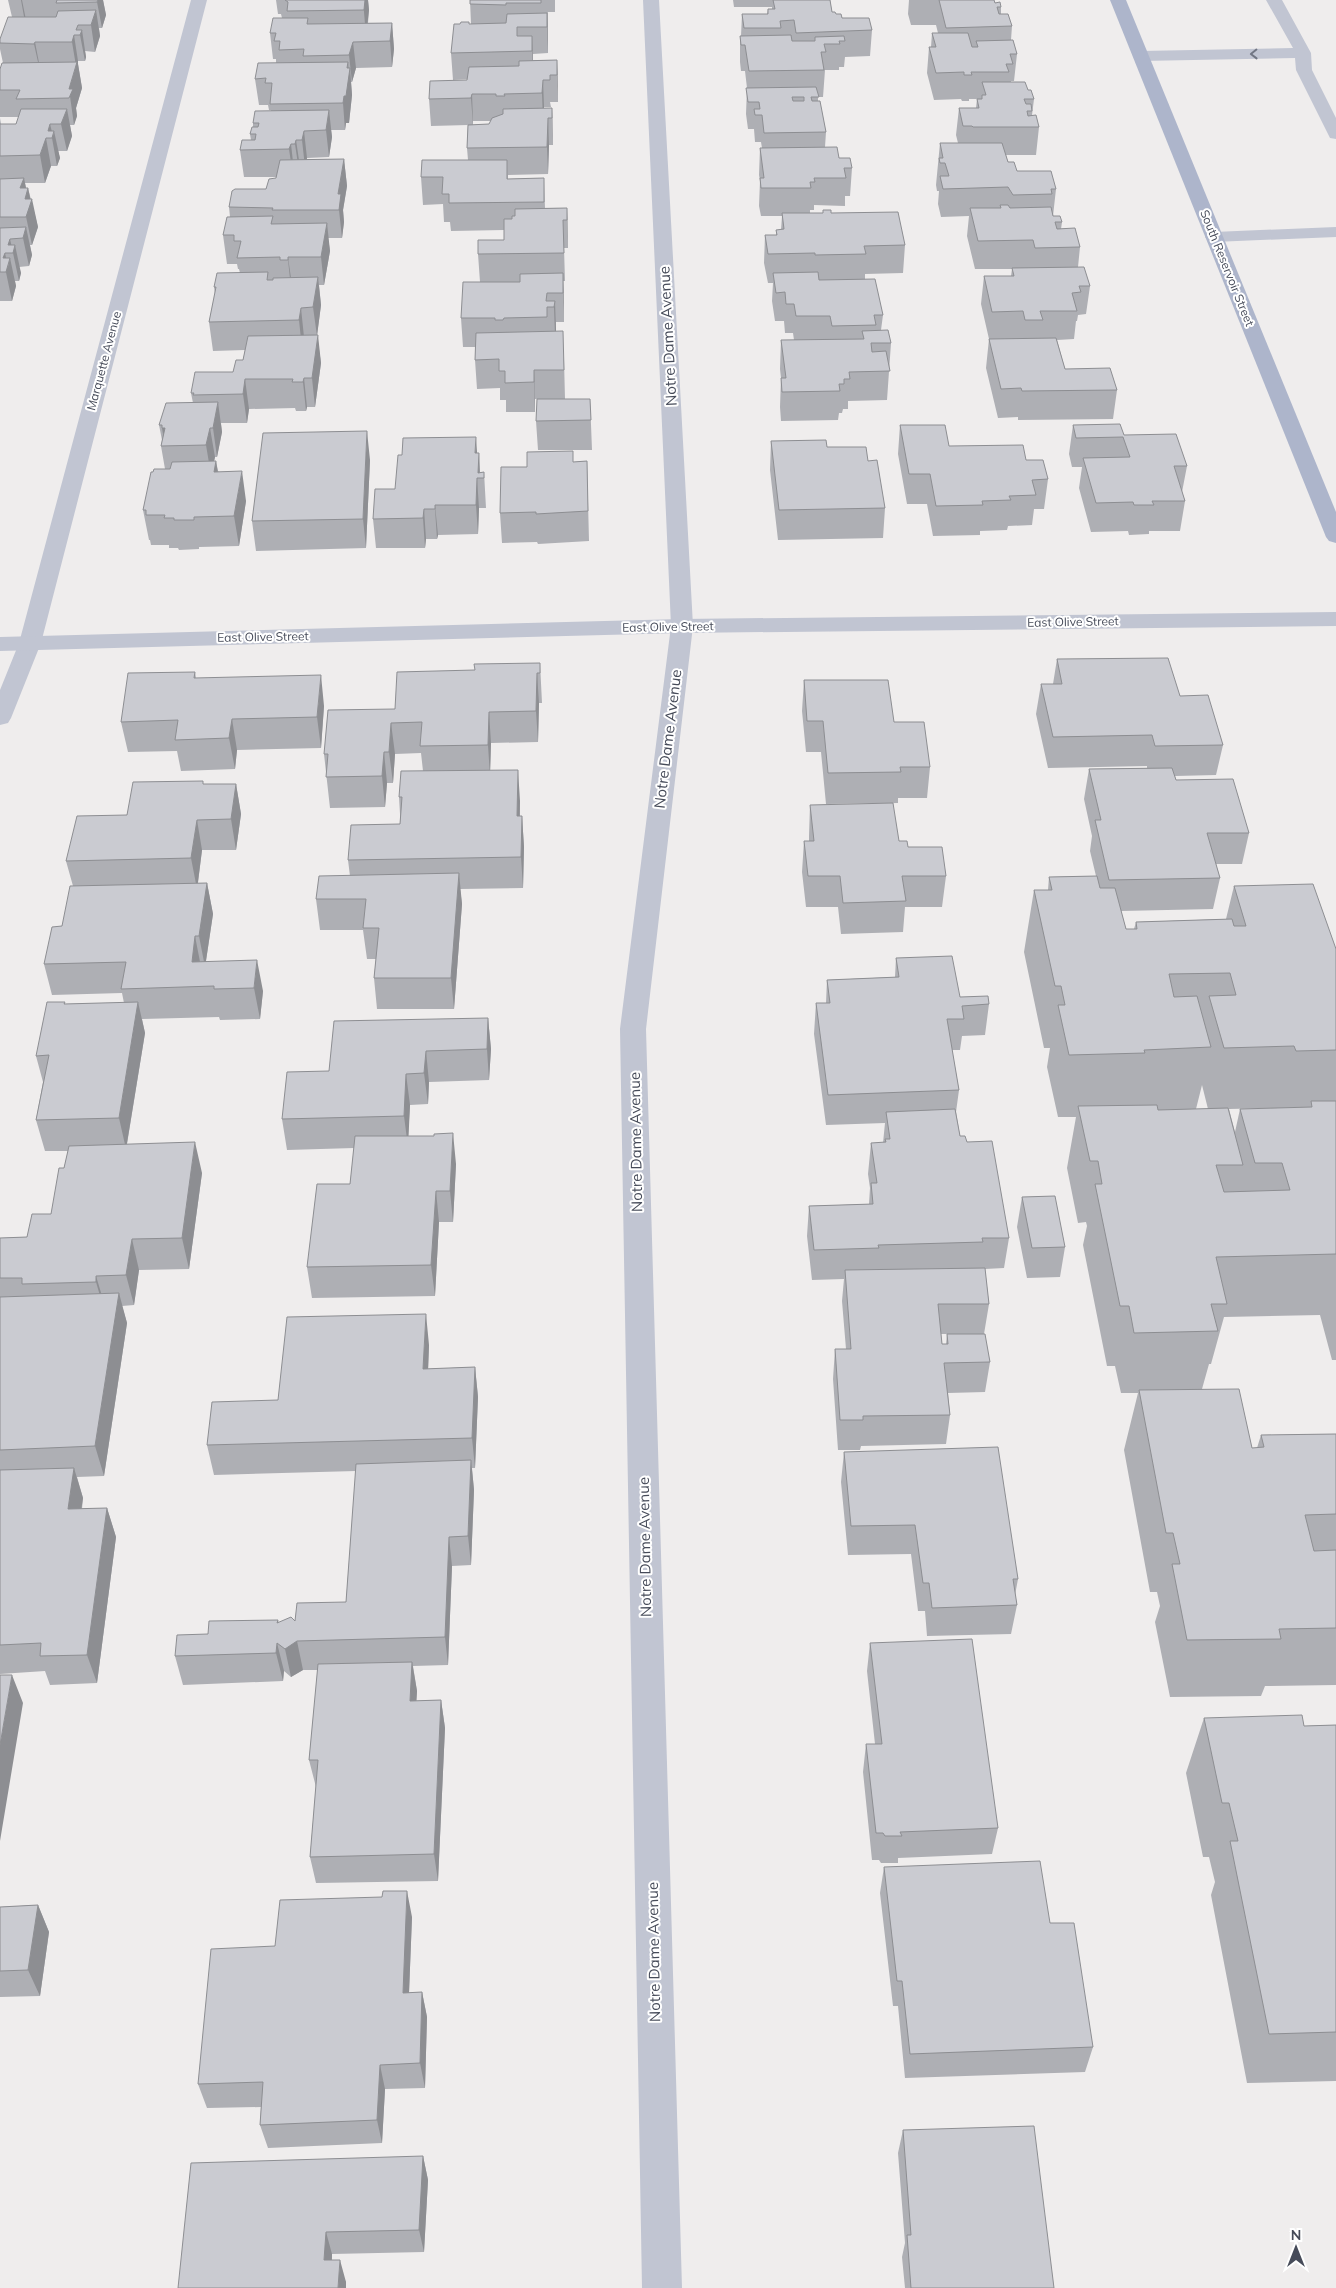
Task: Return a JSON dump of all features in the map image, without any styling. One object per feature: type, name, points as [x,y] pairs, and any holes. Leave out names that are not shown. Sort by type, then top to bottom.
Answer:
[{"type":"main road","name":"South Reservoir Street","points":[[1118,0],[1336,536]]},
{"type":"street","name":"Marquette Avenue","points":[[0,718],[30,643],[199,0]]},
{"type":"street","name":"Notre Dame Avenue","points":[[651,0],[682,626],[633,1029],[662,2288]]},
{"type":"street","points":[[1274,0],[1303,53],[1304,70],[1336,134]]},
{"type":"street","points":[[1141,56],[1303,53]]},
{"type":"street","points":[[1214,237],[1336,232]]},
{"type":"street","name":"East Olive Street","points":[[0,644],[682,626],[1336,619]]},
{"type":"building","points":[[57,0],[98,0],[97,2],[56,3]]},
{"type":"building","points":[[285,0],[365,0],[364,10],[287,11],[288,2]]},
{"type":"building","points":[[470,0],[541,0],[541,3],[506,3],[506,5],[470,4]]},
{"type":"building","points":[[773,0],[830,0],[832,12],[841,14],[842,18],[869,18],[872,30],[796,33],[794,20],[780,21],[781,28],[744,28],[742,14],[768,14],[768,9],[775,9]]},
{"type":"building","points":[[939,0],[994,0],[995,3],[1000,2],[1001,7],[997,7],[999,14],[1008,14],[1012,26],[946,28]]},
{"type":"building","points":[[96,10],[91,25],[78,25],[76,30],[82,30],[80,35],[74,35],[72,42],[0,43],[8,17],[56,17],[58,11]]},
{"type":"building","points":[[547,13],[547,27],[517,27],[517,36],[532,36],[532,51],[451,53],[454,24],[460,24],[461,22],[469,22],[469,24],[506,23],[507,14]]},
{"type":"building","points":[[273,18],[308,18],[307,24],[392,23],[390,41],[353,42],[349,55],[303,56],[304,49],[279,50],[280,41],[274,41],[276,33],[270,33]]},
{"type":"building","points":[[932,33],[968,33],[972,47],[978,47],[976,41],[1013,40],[1017,54],[1010,54],[1013,64],[1006,64],[1009,72],[971,72],[972,75],[964,75],[964,72],[936,73],[929,47],[936,47]]},
{"type":"building","points":[[791,35],[792,41],[815,41],[815,37],[844,36],[845,41],[839,41],[840,44],[824,44],[826,52],[821,52],[824,70],[749,71],[745,45],[741,45],[740,36]]},
{"type":"building","points":[[557,60],[557,75],[550,75],[550,80],[543,80],[542,93],[504,94],[505,96],[472,94],[471,98],[429,99],[430,81],[467,80],[469,67],[519,66],[519,61]]},
{"type":"building","points":[[77,62],[69,89],[73,89],[69,98],[16,99],[20,90],[0,90],[0,69],[2,63]]},
{"type":"building","points":[[348,62],[347,68],[350,68],[346,96],[344,96],[343,103],[270,104],[272,83],[265,83],[266,78],[255,79],[258,63]]},
{"type":"building","points":[[982,82],[1025,82],[1028,90],[1031,90],[1034,99],[1024,99],[1026,104],[1031,104],[1032,111],[1027,111],[1028,116],[1036,115],[1039,127],[963,126],[959,108],[979,108],[977,99],[982,99],[982,95],[986,95]]},
{"type":"building","points":[[816,87],[819,97],[811,97],[812,101],[820,101],[826,132],[764,133],[762,115],[755,115],[754,109],[760,109],[759,102],[748,102],[746,88]],"holes":[[[792,97],[804,97],[804,101],[793,101]]]},
{"type":"building","points":[[552,108],[552,118],[548,118],[547,147],[467,148],[468,125],[489,124],[492,118],[503,114],[503,109]]},
{"type":"building","points":[[21,109],[67,109],[61,124],[50,124],[48,131],[54,131],[52,138],[46,138],[40,155],[0,156],[0,124],[16,124]]},
{"type":"building","points":[[329,110],[326,130],[304,131],[302,140],[296,140],[295,144],[291,144],[289,149],[240,150],[242,140],[255,140],[256,134],[250,134],[252,127],[258,127],[259,123],[253,123],[255,111]]},
{"type":"building","points":[[940,143],[1002,143],[1008,162],[1014,162],[1017,171],[1051,171],[1056,189],[1051,189],[1052,194],[1013,195],[1008,187],[943,189],[940,176],[949,176],[945,163],[940,163],[939,158],[943,158]]},
{"type":"building","points":[[837,147],[839,158],[850,158],[852,168],[844,168],[846,178],[814,178],[815,182],[810,182],[811,188],[761,188],[760,178],[764,178],[760,148]]},
{"type":"building","points":[[344,159],[338,194],[341,194],[339,210],[272,210],[273,208],[229,207],[232,191],[235,189],[266,189],[269,179],[276,178],[280,160]]},
{"type":"building","points":[[422,160],[507,160],[507,179],[544,178],[544,202],[449,203],[449,194],[442,194],[443,177],[421,177]]},
{"type":"building","points":[[24,178],[20,188],[28,188],[25,199],[32,199],[26,217],[0,217],[0,179]]},
{"type":"building","points":[[1000,205],[1008,205],[1010,208],[1051,207],[1053,216],[1060,216],[1062,222],[1055,222],[1057,229],[1075,228],[1080,247],[1035,248],[1033,240],[978,241],[970,208],[1001,208]]},
{"type":"building","points":[[567,208],[567,220],[563,220],[564,253],[478,254],[478,240],[504,240],[504,219],[512,219],[512,216],[515,216],[515,209]]},
{"type":"building","points":[[823,210],[831,210],[831,213],[898,212],[905,245],[864,246],[866,254],[768,254],[765,235],[777,235],[776,230],[784,229],[782,213],[823,213]]},
{"type":"building","points":[[273,216],[271,224],[327,223],[321,257],[288,257],[288,260],[280,260],[280,257],[237,258],[241,241],[234,241],[234,235],[223,235],[227,217]]},
{"type":"building","points":[[26,227],[23,238],[10,239],[8,245],[15,245],[13,253],[5,253],[3,258],[10,258],[6,272],[0,272],[0,228]]},
{"type":"building","points":[[1084,267],[1090,286],[1079,286],[1081,292],[1072,293],[1077,311],[1040,311],[1043,320],[1025,320],[1023,311],[992,312],[984,276],[1014,276],[1012,268]]},
{"type":"building","points":[[268,272],[267,280],[273,280],[273,278],[318,277],[313,307],[301,308],[299,320],[209,322],[217,273]]},
{"type":"building","points":[[818,272],[819,280],[875,279],[883,315],[874,315],[876,325],[832,326],[830,316],[796,316],[794,304],[786,304],[785,292],[776,293],[773,273]]},
{"type":"building","points":[[563,273],[563,293],[547,293],[546,301],[555,301],[554,307],[547,307],[547,317],[504,318],[503,320],[495,320],[495,318],[461,318],[463,282],[520,282],[520,274]]},
{"type":"building","points":[[888,330],[891,343],[871,343],[872,352],[886,351],[890,371],[849,372],[850,379],[844,379],[844,384],[839,384],[840,391],[782,392],[781,378],[786,378],[781,340],[864,339],[862,331]]},
{"type":"building","points":[[563,331],[564,370],[534,370],[534,382],[505,383],[505,371],[499,371],[499,359],[475,360],[476,333]]},
{"type":"building","points":[[318,335],[312,378],[304,378],[303,382],[292,382],[293,379],[245,379],[243,394],[193,395],[194,393],[191,393],[195,372],[233,372],[236,360],[243,360],[248,336]]},
{"type":"building","points":[[1056,338],[1065,369],[1110,368],[1117,390],[1022,391],[1021,388],[1001,389],[989,339]]},
{"type":"building","points":[[537,399],[590,399],[591,420],[536,421]]},
{"type":"building","points":[[218,402],[213,428],[210,428],[206,445],[161,446],[165,428],[159,425],[166,403]]},
{"type":"building","points":[[1120,424],[1124,435],[1176,434],[1187,466],[1174,466],[1185,501],[1152,501],[1154,505],[1134,505],[1133,502],[1096,503],[1083,458],[1130,457],[1123,437],[1076,438],[1073,425]]},
{"type":"building","points":[[900,425],[945,425],[949,446],[1023,445],[1026,460],[1043,460],[1048,479],[1032,480],[1036,495],[1009,496],[1011,500],[982,501],[983,505],[936,506],[930,474],[909,474]]},
{"type":"building","points":[[367,431],[363,519],[252,521],[263,433]]},
{"type":"building","points":[[476,437],[475,453],[479,453],[478,473],[484,472],[484,478],[477,478],[476,505],[435,505],[435,509],[424,509],[423,518],[373,519],[375,489],[395,489],[398,455],[402,455],[403,438]]},
{"type":"building","points":[[826,440],[827,447],[866,447],[868,461],[877,460],[885,508],[779,510],[771,441]]},
{"type":"building","points":[[573,451],[573,462],[587,461],[588,511],[536,514],[536,512],[500,513],[501,467],[527,467],[527,452]]},
{"type":"building","points":[[216,461],[214,472],[242,471],[234,516],[194,517],[194,520],[174,520],[174,518],[164,518],[165,515],[146,515],[146,510],[143,510],[151,472],[154,469],[170,469],[172,462]]},
{"type":"building","points":[[1168,658],[1180,696],[1208,695],[1223,745],[1155,746],[1152,735],[1053,737],[1041,684],[1062,684],[1057,659]]},
{"type":"building","points":[[540,663],[540,673],[537,673],[536,711],[489,712],[488,745],[420,746],[422,722],[391,723],[389,752],[384,752],[382,776],[326,777],[328,754],[324,754],[328,710],[395,709],[397,672],[475,670],[474,664]]},
{"type":"building","points":[[195,672],[194,678],[321,675],[317,717],[232,719],[229,738],[175,740],[178,720],[121,722],[128,673]]},
{"type":"building","points":[[804,680],[888,680],[894,722],[924,722],[930,767],[900,767],[901,772],[828,773],[823,721],[807,721]]},
{"type":"building","points":[[1172,768],[1176,780],[1233,779],[1249,833],[1207,833],[1220,878],[1109,880],[1095,820],[1101,820],[1089,769]]},
{"type":"building","points":[[518,770],[517,816],[522,816],[521,857],[348,860],[351,825],[400,824],[402,797],[399,797],[401,771]]},
{"type":"building","points":[[203,781],[203,784],[236,784],[231,819],[197,820],[191,858],[66,861],[77,816],[127,815],[133,782]]},
{"type":"building","points":[[893,803],[899,841],[907,841],[908,847],[942,847],[946,876],[902,876],[906,901],[843,903],[840,876],[808,876],[804,841],[814,841],[810,805]]},
{"type":"building","points":[[459,873],[451,978],[374,978],[379,928],[363,928],[366,899],[316,899],[319,876]]},
{"type":"building","points":[[1097,876],[1100,888],[1115,888],[1126,929],[1137,929],[1136,922],[1232,919],[1234,926],[1246,926],[1234,886],[1313,884],[1336,949],[1336,1050],[1296,1051],[1294,1046],[1224,1048],[1209,996],[1236,995],[1230,973],[1169,974],[1174,997],[1197,996],[1211,1047],[1144,1050],[1145,1053],[1069,1055],[1058,1005],[1065,1005],[1061,986],[1055,986],[1034,890],[1052,890],[1049,877]]},
{"type":"building","points":[[207,883],[199,936],[195,936],[192,962],[257,960],[254,988],[214,989],[214,986],[121,989],[126,962],[44,964],[52,927],[62,926],[70,886]]},
{"type":"building","points":[[952,956],[960,997],[988,996],[989,1004],[962,1006],[964,1019],[947,1019],[959,1090],[828,1095],[816,1003],[830,1003],[827,980],[899,977],[896,958]]},
{"type":"building","points":[[47,1002],[65,1002],[64,1004],[138,1002],[119,1118],[36,1120],[49,1055],[36,1056]]},
{"type":"building","points":[[488,1018],[487,1049],[426,1051],[424,1073],[406,1074],[404,1116],[282,1119],[287,1072],[329,1071],[334,1021]]},
{"type":"building","points":[[1311,1101],[1336,1101],[1336,1254],[1216,1257],[1227,1304],[1211,1304],[1218,1331],[1134,1333],[1129,1306],[1120,1306],[1095,1184],[1102,1184],[1098,1161],[1090,1161],[1078,1106],[1157,1105],[1158,1110],[1228,1108],[1243,1165],[1216,1165],[1224,1192],[1290,1190],[1282,1163],[1255,1163],[1240,1109],[1312,1107]]},
{"type":"building","points":[[955,1109],[960,1136],[965,1136],[967,1142],[992,1141],[1009,1238],[982,1238],[983,1242],[878,1245],[879,1248],[814,1250],[809,1206],[873,1204],[871,1183],[877,1183],[871,1143],[886,1142],[885,1139],[890,1139],[886,1112]]},
{"type":"building","points":[[453,1133],[450,1191],[436,1191],[431,1265],[307,1267],[317,1184],[350,1184],[355,1136],[434,1136],[434,1134]]},
{"type":"building","points":[[195,1142],[182,1238],[132,1239],[126,1275],[96,1276],[96,1282],[22,1284],[22,1278],[0,1278],[0,1238],[27,1237],[32,1214],[51,1214],[59,1168],[64,1168],[69,1146]]},
{"type":"building","points":[[1055,1196],[1065,1247],[1032,1248],[1022,1197]]},
{"type":"building","points":[[985,1268],[989,1304],[938,1304],[942,1344],[948,1344],[947,1334],[985,1334],[990,1362],[944,1363],[950,1415],[863,1416],[863,1420],[840,1420],[835,1349],[851,1349],[845,1270]]},
{"type":"building","points":[[119,1293],[95,1446],[0,1450],[0,1297]]},
{"type":"building","points":[[426,1314],[423,1369],[475,1367],[472,1438],[207,1445],[212,1402],[278,1400],[287,1317]]},
{"type":"building","points":[[1239,1389],[1252,1448],[1264,1447],[1261,1435],[1336,1434],[1336,1514],[1305,1515],[1314,1551],[1336,1550],[1336,1628],[1279,1629],[1281,1639],[1187,1640],[1172,1564],[1180,1564],[1173,1533],[1166,1533],[1139,1390]]},
{"type":"building","points":[[998,1447],[1018,1579],[1013,1579],[1017,1605],[932,1608],[929,1583],[923,1583],[915,1525],[851,1526],[844,1452]]},
{"type":"building","points":[[471,1460],[468,1536],[449,1537],[445,1637],[297,1641],[285,1649],[277,1643],[276,1653],[175,1656],[177,1635],[208,1634],[209,1621],[278,1620],[277,1623],[291,1617],[295,1621],[297,1603],[346,1602],[356,1464]]},
{"type":"building","points":[[74,1468],[68,1509],[107,1508],[87,1655],[40,1656],[41,1643],[0,1645],[0,1470]]},
{"type":"building","points":[[972,1639],[998,1828],[900,1832],[902,1836],[885,1836],[883,1833],[876,1833],[866,1744],[882,1744],[870,1643]]},
{"type":"building","points":[[412,1662],[410,1701],[441,1700],[434,1854],[310,1857],[318,1760],[309,1760],[318,1664]]},
{"type":"building","points":[[0,1675],[12,1675],[0,1745]]},
{"type":"building","points":[[1302,1715],[1304,1726],[1336,1725],[1336,2032],[1269,2034],[1230,1841],[1238,1841],[1229,1803],[1222,1803],[1204,1718]]},
{"type":"building","points":[[1040,1861],[1050,1923],[1074,1923],[1093,2047],[910,2054],[902,1981],[897,1981],[884,1867]]},
{"type":"building","points":[[383,1891],[407,1891],[403,1993],[422,1992],[420,2063],[380,2065],[377,2120],[260,2125],[263,2082],[198,2084],[211,1949],[275,1946],[280,1900],[382,1897]]},
{"type":"building","points":[[38,1905],[28,1970],[0,1971],[0,1907]]},
{"type":"building","points":[[1034,2126],[1054,2288],[911,2288],[907,2235],[911,2235],[903,2130]]},
{"type":"building","points":[[423,2156],[419,2230],[326,2232],[324,2260],[340,2260],[338,2288],[178,2288],[191,2163]]}]
